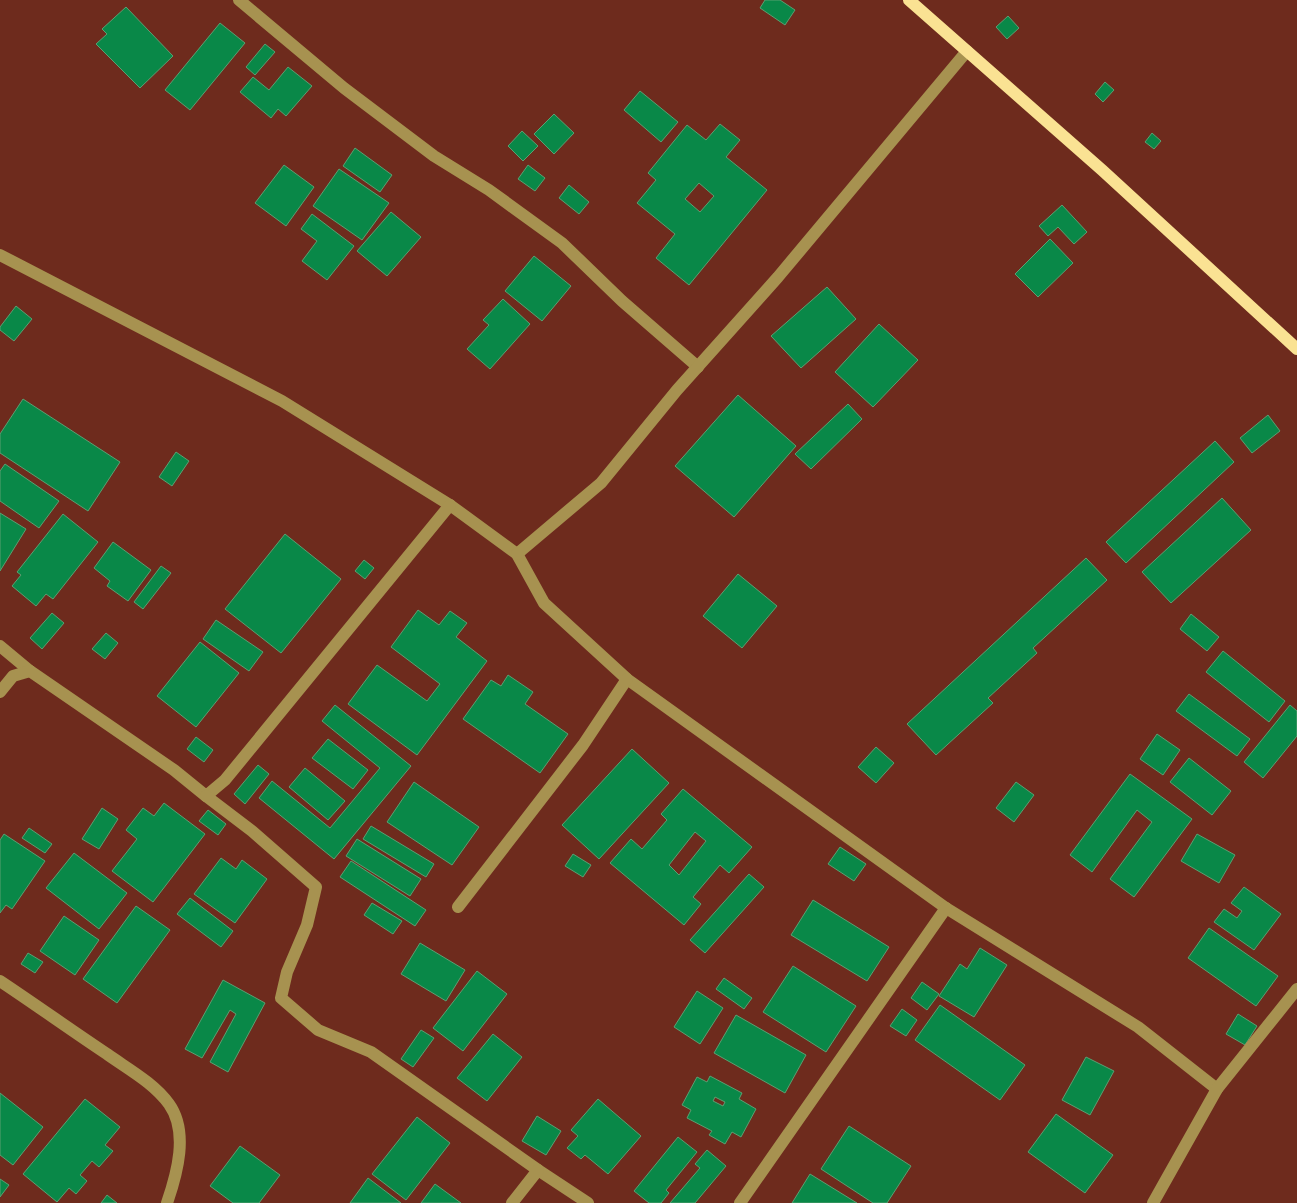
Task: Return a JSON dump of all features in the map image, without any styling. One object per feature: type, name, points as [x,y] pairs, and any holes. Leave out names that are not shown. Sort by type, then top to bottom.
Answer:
[{"type":"main road","points":[[909,0],[1102,170],[1297,349]]},
{"type":"street","points":[[239,0],[366,106],[434,156],[489,190],[562,243],[622,301],[698,367]]},
{"type":"street","points":[[517,554],[600,483],[698,367],[778,277],[967,50]]},
{"type":"street","points":[[0,255],[282,401],[450,504],[517,554],[544,603],[627,679],[946,908],[1138,1027],[1217,1090]]},
{"type":"street","points":[[206,796],[225,780],[450,504]]},
{"type":"street","points":[[0,646],[30,671],[174,770],[259,836],[316,887],[307,925],[287,972],[281,998],[318,1030],[371,1052],[588,1203]]},
{"type":"street","points":[[0,692],[13,676],[30,671]]},
{"type":"street","points":[[458,907],[583,745],[627,679]]},
{"type":"street","points":[[740,1203],[946,908]]},
{"type":"street","points":[[0,981],[146,1082],[170,1105],[178,1129],[180,1150],[174,1183],[167,1203]]},
{"type":"street","points":[[1153,1203],[1217,1090],[1297,989]]},
{"type":"street","points":[[512,1203],[538,1170]]},
{"type":"building","points":[[765,0],[780,0],[795,10],[785,25],[760,8]]},
{"type":"building","points":[[126,7],[173,56],[140,88],[96,44],[107,34],[102,29]]},
{"type":"building","points":[[1008,16],[1019,28],[1007,39],[996,27]]},
{"type":"building","points":[[220,23],[245,43],[190,110],[165,90]]},
{"type":"building","points":[[265,44],[275,52],[255,75],[246,67]]},
{"type":"building","points":[[288,67],[312,86],[286,116],[278,109],[271,118],[240,92],[253,77],[269,90]]},
{"type":"building","points":[[1105,82],[1114,90],[1103,102],[1095,94]]},
{"type":"building","points":[[640,91],[678,122],[661,142],[624,110]]},
{"type":"building","points":[[554,114],[574,133],[554,154],[534,134]]},
{"type":"building","points":[[720,124],[740,140],[726,157],[767,190],[689,285],[656,258],[675,234],[637,203],[656,180],[648,173],[687,125],[706,140]],"holes":[[[699,183],[714,196],[700,212],[685,199]]]},
{"type":"building","points":[[522,131],[538,146],[523,161],[508,146]]},
{"type":"building","points":[[1152,133],[1161,141],[1154,149],[1145,142]]},
{"type":"building","points":[[355,148],[392,175],[380,192],[343,166]]},
{"type":"building","points":[[284,165],[314,187],[286,226],[255,203]]},
{"type":"building","points":[[528,165],[545,178],[535,191],[518,179]]},
{"type":"building","points":[[339,169],[389,203],[362,240],[313,206]]},
{"type":"building","points":[[569,185],[589,202],[579,214],[559,198]]},
{"type":"building","points":[[1062,205],[1087,232],[1074,244],[1058,227],[1048,236],[1039,226]]},
{"type":"building","points":[[391,212],[421,237],[387,276],[357,251]]},
{"type":"building","points":[[312,214],[354,246],[327,280],[302,261],[317,241],[301,229]]},
{"type":"building","points":[[1050,239],[1073,263],[1038,297],[1015,274]]},
{"type":"building","points":[[534,256],[571,286],[542,321],[505,291]]},
{"type":"building","points":[[827,287],[856,319],[801,368],[771,336]]},
{"type":"building","points":[[503,299],[530,324],[490,369],[467,349],[489,325],[483,320]]},
{"type":"building","points":[[16,306],[32,319],[14,341],[0,330],[0,327]]},
{"type":"building","points":[[879,324],[918,360],[873,407],[835,372]]},
{"type":"building","points":[[738,395],[796,446],[734,517],[675,466]]},
{"type":"building","points":[[23,399],[120,462],[88,511],[0,453],[0,434]]},
{"type":"building","points":[[848,404],[862,419],[811,469],[795,454]]},
{"type":"building","points":[[1268,415],[1280,431],[1252,453],[1240,438]]},
{"type":"building","points":[[1215,441],[1234,462],[1126,563],[1106,542]]},
{"type":"building","points":[[176,452],[189,461],[172,486],[159,477]]},
{"type":"building","points":[[5,464],[59,501],[39,528],[0,501],[0,471]]},
{"type":"building","points":[[1222,498],[1251,530],[1171,603],[1142,572]]},
{"type":"building","points":[[0,513],[26,529],[0,571]]},
{"type":"building","points":[[63,514],[98,542],[53,599],[46,594],[36,606],[12,586],[21,575],[17,572]]},
{"type":"building","points":[[285,534],[341,579],[281,653],[225,609]]},
{"type":"building","points":[[113,542],[151,570],[128,601],[107,586],[110,581],[94,568]]},
{"type":"building","points":[[1086,558],[1107,580],[1033,648],[1037,653],[988,698],[993,703],[936,755],[907,724]]},
{"type":"building","points":[[364,560],[374,568],[365,579],[355,571]]},
{"type":"building","points":[[161,566],[171,573],[143,609],[134,602]]},
{"type":"building","points":[[738,574],[777,606],[742,648],[703,616]]},
{"type":"building","points":[[418,610],[439,625],[450,611],[467,623],[456,637],[487,661],[417,755],[348,704],[377,665],[427,701],[440,684],[391,647]]},
{"type":"building","points":[[52,613],[64,623],[42,649],[30,638]]},
{"type":"building","points":[[1191,614],[1219,637],[1207,651],[1180,629]]},
{"type":"building","points":[[216,620],[263,652],[249,671],[203,639]]},
{"type":"building","points":[[106,633],[118,643],[105,659],[92,649]]},
{"type":"building","points":[[200,642],[239,673],[196,727],[157,696]]},
{"type":"building","points":[[1223,651],[1285,701],[1269,722],[1206,672]]},
{"type":"building","points":[[508,675],[533,692],[525,704],[568,734],[540,773],[463,719],[491,680],[501,686]]},
{"type":"building","points":[[1189,694],[1250,739],[1237,756],[1176,711]]},
{"type":"building","points":[[335,705],[411,766],[334,859],[259,798],[272,781],[330,828],[380,768],[322,721]]},
{"type":"building","points":[[1290,705],[1297,711],[1297,736],[1263,778],[1244,762]]},
{"type":"building","points":[[1157,734],[1180,750],[1163,775],[1140,759]]},
{"type":"building","points":[[196,737],[213,750],[204,762],[187,749]]},
{"type":"building","points":[[328,739],[368,770],[353,789],[312,758]]},
{"type":"building","points":[[876,747],[894,763],[876,783],[858,767]]},
{"type":"building","points":[[632,749],[669,783],[599,859],[562,825]]},
{"type":"building","points":[[1189,758],[1231,791],[1212,815],[1170,782]]},
{"type":"building","points":[[258,765],[269,774],[245,804],[234,794]]},
{"type":"building","points":[[305,768],[345,801],[328,820],[289,787]]},
{"type":"building","points":[[1130,774],[1192,819],[1134,897],[1110,879],[1152,822],[1137,810],[1092,872],[1070,855]]},
{"type":"building","points":[[414,782],[479,827],[452,865],[387,822]]},
{"type":"building","points":[[1016,782],[1034,795],[1014,822],[996,808]]},
{"type":"building","points":[[683,789],[752,847],[729,873],[720,865],[693,897],[701,904],[684,925],[610,863],[631,839],[642,849],[667,820],[661,814]],"holes":[[[695,832],[706,841],[679,875],[669,865]]]},
{"type":"building","points":[[164,803],[205,834],[153,902],[112,871],[137,839],[126,830],[143,808],[154,816]]},
{"type":"building","points":[[102,808],[118,819],[99,849],[82,839]]},
{"type":"building","points":[[208,810],[226,824],[218,835],[199,821]]},
{"type":"building","points":[[371,826],[434,864],[426,877],[363,839]]},
{"type":"building","points":[[29,828],[52,844],[45,853],[22,838]]},
{"type":"building","points":[[4,834],[45,861],[12,909],[6,905],[0,913],[0,840]]},
{"type":"building","points":[[1197,834],[1235,855],[1219,883],[1181,861]]},
{"type":"building","points":[[357,839],[421,879],[410,896],[346,856]]},
{"type":"building","points":[[840,847],[866,864],[854,881],[828,864]]},
{"type":"building","points":[[74,853],[127,893],[99,929],[46,888]]},
{"type":"building","points":[[573,854],[591,865],[583,877],[565,866]]},
{"type":"building","points":[[221,858],[236,869],[242,860],[267,879],[235,923],[194,894]]},
{"type":"building","points":[[351,861],[426,910],[415,926],[340,877]]},
{"type":"building","points":[[749,874],[764,887],[705,953],[690,940]]},
{"type":"building","points":[[1244,887],[1281,914],[1254,950],[1214,922],[1224,909],[1237,918],[1242,911],[1231,903]]},
{"type":"building","points":[[190,898],[233,931],[221,947],[177,914]]},
{"type":"building","points":[[813,900],[889,947],[867,981],[791,935]]},
{"type":"building","points":[[372,903],[402,921],[393,934],[364,915]]},
{"type":"building","points":[[136,906],[170,930],[117,1003],[83,979]]},
{"type":"building","points":[[64,916],[99,940],[75,975],[40,951]]},
{"type":"building","points":[[1209,928],[1278,976],[1256,1006],[1188,958]]},
{"type":"building","points":[[420,943],[465,970],[446,1001],[401,974]]},
{"type":"building","points":[[980,948],[1007,965],[974,1017],[939,996],[960,964],[967,969]]},
{"type":"building","points":[[28,953],[43,962],[35,973],[21,964]]},
{"type":"building","points":[[793,966],[856,1006],[826,1052],[763,1012]]},
{"type":"building","points":[[477,971],[507,994],[463,1051],[433,1028]]},
{"type":"building","points":[[724,978],[752,998],[744,1009],[716,989]]},
{"type":"building","points":[[223,980],[265,1003],[228,1072],[210,1062],[236,1014],[230,1010],[202,1058],[185,1049]]},
{"type":"building","points":[[922,982],[939,994],[927,1010],[911,998]]},
{"type":"building","points":[[697,991],[723,1008],[700,1044],[674,1027]]},
{"type":"building","points":[[940,1005],[1025,1065],[1000,1100],[915,1040]]},
{"type":"building","points":[[902,1009],[917,1020],[906,1036],[890,1026]]},
{"type":"building","points":[[1238,1014],[1257,1026],[1245,1045],[1226,1034]]},
{"type":"building","points":[[736,1015],[806,1055],[785,1093],[714,1053]]},
{"type":"building","points":[[421,1030],[434,1038],[413,1067],[401,1059]]},
{"type":"building","points":[[493,1034],[522,1057],[487,1101],[457,1078]]},
{"type":"building","points":[[1086,1057],[1114,1071],[1090,1115],[1062,1100]]},
{"type":"building","points":[[710,1076],[742,1093],[739,1099],[756,1109],[741,1137],[732,1132],[725,1144],[709,1135],[712,1131],[687,1118],[691,1110],[682,1105],[697,1077],[707,1082]],"holes":[[[715,1097],[725,1102],[723,1106],[713,1101]]]},
{"type":"building","points":[[0,1093],[43,1127],[13,1165],[0,1155]]},
{"type":"building","points":[[85,1099],[120,1127],[105,1145],[113,1151],[99,1167],[92,1161],[80,1175],[87,1181],[76,1194],[69,1188],[57,1202],[23,1174]]},
{"type":"building","points":[[598,1099],[641,1136],[608,1174],[585,1155],[581,1159],[567,1148],[578,1136],[571,1130]]},
{"type":"building","points":[[1056,1114],[1113,1155],[1085,1193],[1028,1152]]},
{"type":"building","points":[[537,1116],[561,1131],[546,1155],[522,1141]]},
{"type":"building","points":[[417,1117],[450,1143],[406,1200],[372,1174]]},
{"type":"building","points":[[849,1126],[911,1166],[887,1203],[873,1203],[821,1169]]},
{"type":"building","points":[[678,1137],[697,1152],[666,1190],[669,1193],[661,1203],[649,1203],[634,1191]]},
{"type":"building","points":[[240,1146],[280,1175],[259,1203],[233,1203],[210,1186]]},
{"type":"building","points":[[707,1150],[726,1166],[695,1203],[670,1203],[700,1168],[695,1164]]},
{"type":"building","points":[[810,1174],[857,1203],[792,1203]]},
{"type":"building","points":[[368,1178],[401,1203],[350,1203]]},
{"type":"building","points":[[0,1179],[9,1185],[0,1197]]},
{"type":"building","points":[[435,1184],[461,1203],[421,1203]]},
{"type":"building","points":[[107,1195],[117,1203],[101,1203]]}]
